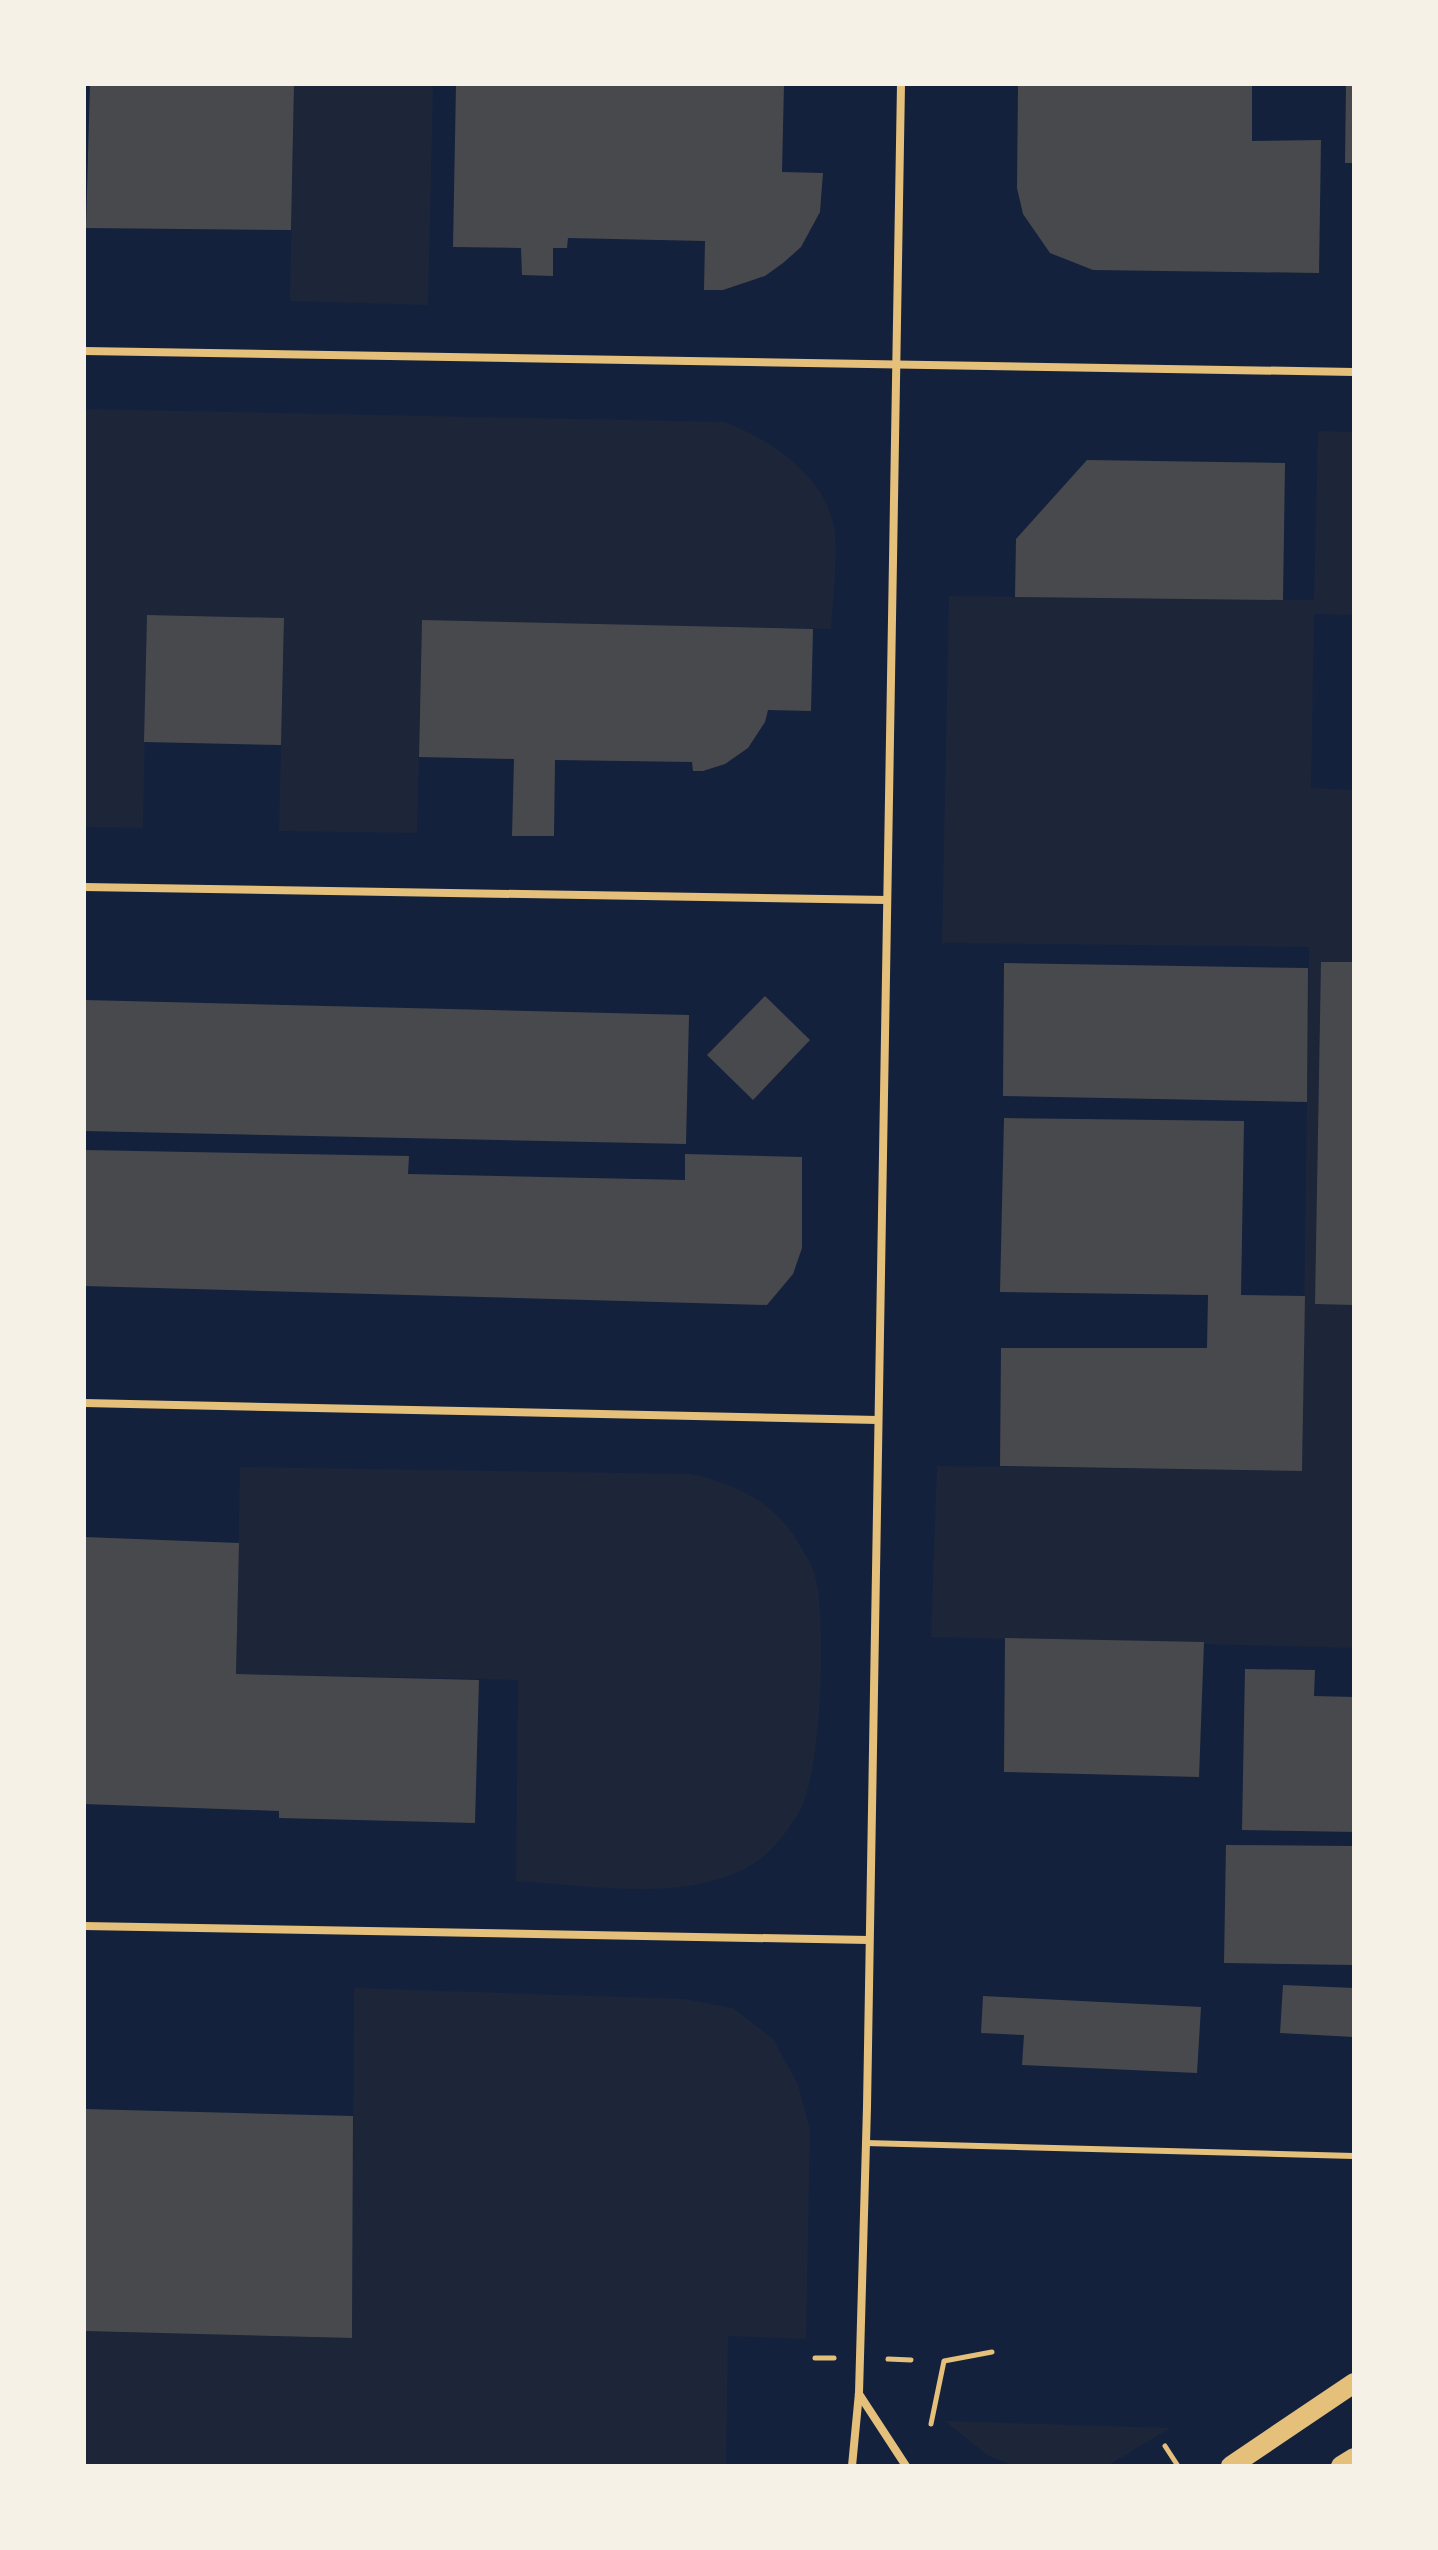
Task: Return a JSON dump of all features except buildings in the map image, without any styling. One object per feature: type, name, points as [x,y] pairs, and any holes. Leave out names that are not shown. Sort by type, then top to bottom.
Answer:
[{"type":"main road","points":[[1231,2466],[1354,2383]]},
{"type":"main road","points":[[1341,2466],[1354,2458]]},
{"type":"street","points":[[852,2466],[859,2393],[865,2143],[901,84]]},
{"type":"street","points":[[84,351],[1354,372]]},
{"type":"street","points":[[84,887],[887,900]]},
{"type":"street","points":[[84,1403],[878,1420]]},
{"type":"street","points":[[84,1926],[869,1940]]},
{"type":"street","points":[[859,2393],[906,2466]]},
{"type":"lane","points":[[865,2143],[1354,2156]]},
{"type":"path","points":[[931,2424],[944,2361],[992,2352]]},
{"type":"path","points":[[1165,2446],[1178,2466]]},
{"type":"shaded area","points":[[294,84],[433,84],[428,305],[290,301]]},
{"type":"shaded area","points":[[84,409],[724,422],[779,451],[811,479],[823,497],[835,536],[831,629],[422,621],[417,833],[279,831],[284,618],[147,615],[143,828],[84,827]]},
{"type":"shaded area","points":[[1318,431],[1354,432],[1354,615],[1314,614],[1311,788],[1354,790],[1354,1648],[931,1637],[937,1466],[1302,1471],[1309,947],[942,943],[949,596],[1314,600]]},
{"type":"shaded area","points":[[240,1467],[691,1474],[725,1484],[756,1499],[782,1520],[793,1534],[813,1569],[819,1597],[821,1657],[818,1725],[809,1784],[794,1821],[775,1845],[753,1864],[699,1884],[638,1889],[516,1881],[518,1680],[236,1674]]},
{"type":"shaded area","points":[[354,1988],[684,1999],[733,2008],[773,2039],[798,2084],[810,2130],[806,2339],[728,2336],[726,2466],[84,2466],[84,2331],[352,2338]]},
{"type":"shaded area","points":[[945,2421],[1170,2428],[1107,2466],[1013,2466],[987,2455]]}]
